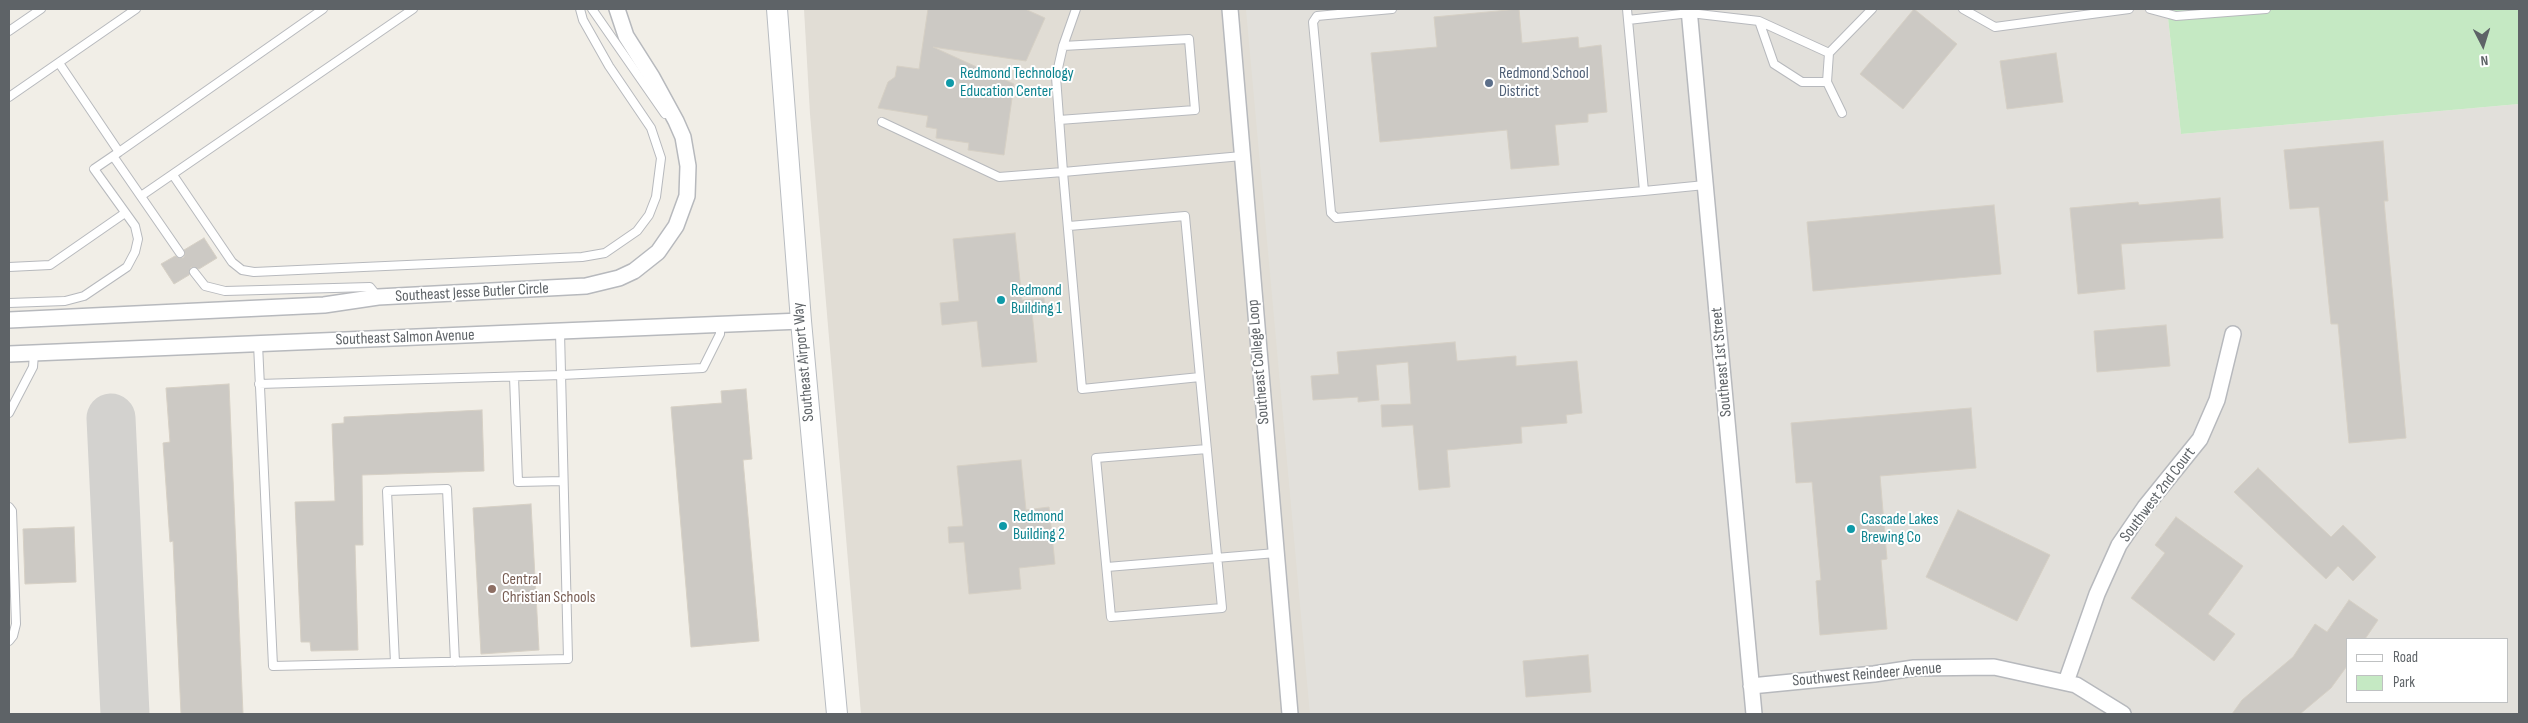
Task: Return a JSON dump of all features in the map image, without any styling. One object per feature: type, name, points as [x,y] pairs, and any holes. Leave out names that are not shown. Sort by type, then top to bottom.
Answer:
[{"type":"main road","name":"Southeast Airport Way","points":[[778,9],[801,321],[837,714]]},
{"type":"street","name":"Southeast Jesse Butler Circle","points":[[9,320],[324,305],[378,297],[586,286],[619,278],[634,271],[658,252],[668,240],[687,196],[688,166],[684,144],[676,122],[652,77],[626,36],[616,9]]},
{"type":"street","name":"Southeast College Loop","points":[[1230,9],[1290,714]]},
{"type":"street","name":"Southeast 1st Street","points":[[1690,11],[1754,714]]},
{"type":"street","name":"Southeast Salmon Avenue","points":[[9,354],[801,321]]},
{"type":"street","name":"Southwest 2nd Court","points":[[2066,682],[2097,594],[2119,545],[2146,507],[2200,439],[2216,400],[2233,334]]},
{"type":"street","name":"Southwest Reindeer Avenue","points":[[1751,686],[1874,674],[1914,668],[1994,667],[2076,685],[2123,714]]},
{"type":"lane","points":[[9,31],[41,9]]},
{"type":"lane","points":[[9,97],[136,9]]},
{"type":"lane","points":[[9,303],[76,300],[127,267],[135,252],[138,239],[135,226],[94,169],[323,9]]},
{"type":"lane","points":[[141,196],[413,9]]},
{"type":"lane","points":[[173,175],[232,262],[242,270],[254,272],[582,257],[605,253],[637,231],[649,215],[656,197],[661,158],[651,128],[609,66],[583,20],[580,9]]},
{"type":"lane","points":[[592,9],[668,119],[676,122]]},
{"type":"lane","points":[[1076,9],[1063,46],[1056,77],[1082,389],[1200,377]]},
{"type":"lane","points":[[1392,9],[1317,16],[1314,22],[1331,213],[1336,218],[1705,185]]},
{"type":"lane","points":[[1627,9],[1644,191]]},
{"type":"lane","points":[[1842,113],[1826,82],[1829,53],[1872,9]]},
{"type":"lane","points":[[1963,9],[1995,27],[2129,9]]},
{"type":"lane","points":[[2150,9],[2176,16],[2266,9]]},
{"type":"lane","points":[[1628,20],[1690,11],[1759,21],[1829,53]]},
{"type":"lane","points":[[1759,21],[1774,64],[1802,82],[1826,82]]},
{"type":"lane","points":[[1059,120],[1195,110],[1189,39],[1063,46]]},
{"type":"lane","points":[[58,63],[141,196],[180,252]]},
{"type":"lane","points":[[882,122],[999,177],[1242,156]]},
{"type":"lane","points":[[9,267],[50,265],[125,213]]},
{"type":"lane","points":[[1069,226],[1186,216],[1222,608],[1111,617],[1096,458],[1207,449]]},
{"type":"lane","points":[[194,272],[204,286],[225,291],[370,287],[378,297]]},
{"type":"lane","points":[[259,384],[562,375],[704,368],[720,334],[720,325]]},
{"type":"lane","points":[[258,344],[273,666],[568,659],[560,332]]},
{"type":"lane","points":[[9,413],[33,366],[34,354]]},
{"type":"lane","points":[[514,376],[518,482],[563,480]]},
{"type":"lane","points":[[395,663],[387,491],[447,489],[455,662]]},
{"type":"lane","points":[[9,507],[12,511],[16,624],[13,636],[9,641]]},
{"type":"lane","points":[[1106,567],[1276,553]]},
{"type":"shaded area","points":[[804,9],[1246,9],[1310,714],[861,714],[810,114]]},
{"type":"shaded area","points":[[842,9],[2167,9],[2181,134],[2519,104],[2519,714],[890,714]]},
{"type":"green space","points":[[2167,9],[2519,9],[2519,104],[2181,134]]},
{"type":"building","name":"Redmond Technology Education Center","points":[[928,9],[1025,9],[1045,18],[1026,61],[933,47],[1014,84],[1004,155],[968,150],[969,143],[936,138],[937,129],[926,127],[928,116],[878,108],[888,82],[895,77],[897,66],[919,69]]},
{"type":"building","name":"Redmond School District","points":[[1519,9],[1522,43],[1578,37],[1579,48],[1601,45],[1607,112],[1588,114],[1588,122],[1555,125],[1559,165],[1511,169],[1507,130],[1380,142],[1371,53],[1437,47],[1434,17]]},
{"type":"building","points":[[1914,9],[1957,44],[1903,109],[1860,74]]},
{"type":"building","points":[[2056,53],[2063,102],[2007,109],[2000,61]]},
{"type":"building","points":[[2383,141],[2388,201],[2384,201],[2406,438],[2349,443],[2338,324],[2331,324],[2319,207],[2290,209],[2284,150]]},
{"type":"building","points":[[2220,198],[2223,238],[2121,244],[2125,289],[2078,294],[2070,208],[2138,202],[2139,205]]},
{"type":"building","points":[[1994,205],[2001,274],[1813,291],[1807,222]]},
{"type":"building","name":"Redmond Building 1","points":[[1015,233],[1022,300],[1044,298],[1045,311],[1032,312],[1037,362],[982,367],[977,321],[942,325],[940,303],[959,301],[953,239]]},
{"type":"building","points":[[204,238],[217,258],[199,269],[191,267],[189,275],[174,284],[161,264],[175,256],[183,258],[185,255],[184,250]]},
{"type":"building","points":[[2166,325],[2170,366],[2097,372],[2094,331]]},
{"type":"building","points":[[1455,342],[1457,361],[1516,356],[1516,366],[1577,361],[1582,413],[1566,415],[1567,423],[1521,427],[1522,443],[1447,450],[1450,487],[1419,490],[1413,425],[1382,427],[1381,405],[1411,404],[1408,362],[1376,365],[1379,400],[1358,402],[1358,397],[1313,400],[1311,376],[1339,374],[1337,352]]},
{"type":"building","points":[[229,384],[243,714],[181,714],[173,541],[170,542],[163,443],[170,442],[166,388]]},
{"type":"building","points":[[746,389],[752,459],[743,460],[759,641],[691,647],[671,407],[722,403],[721,391]]},
{"type":"building","points":[[1971,408],[1976,468],[1880,476],[1887,559],[1881,560],[1887,629],[1820,635],[1816,581],[1821,580],[1812,482],[1796,483],[1791,423]]},
{"type":"building","points":[[482,410],[484,471],[362,475],[363,545],[355,545],[358,650],[311,651],[310,642],[301,642],[295,502],[335,501],[332,424],[344,423],[344,417]]},
{"type":"building","name":"Redmond Building 2","points":[[1021,460],[1026,510],[1049,507],[1055,564],[1019,568],[1021,589],[969,594],[964,542],[949,543],[948,527],[963,526],[957,466]]},
{"type":"building","points":[[2258,468],[2331,537],[2343,525],[2376,557],[2353,581],[2338,566],[2326,579],[2234,492]]},
{"type":"building","points":[[531,504],[539,650],[481,654],[473,508]]},
{"type":"building","points":[[1958,510],[2050,555],[2017,621],[1926,577]]},
{"type":"building","points":[[2176,517],[2243,566],[2208,614],[2235,634],[2214,661],[2131,598],[2165,553],[2155,545]]},
{"type":"building","points":[[74,527],[76,582],[25,584],[23,529]]},
{"type":"building","points":[[2349,600],[2378,620],[2366,638],[2346,638],[2346,667],[2331,688],[2300,714],[2232,714],[2242,700],[2293,657],[2315,624],[2327,632]]},
{"type":"building","points":[[1588,655],[1591,692],[1526,697],[1523,661]]},
{"type":"taxiway","points":[[111,418],[125,714]]},
{"type":"place","name":"Redmond Technology Education Center","points":[[950,83]]},
{"type":"place","name":"Redmond School District","points":[[1489,83]]},
{"type":"place","name":"Redmond Building 1","points":[[1001,300]]},
{"type":"place","name":"Redmond Building 2","points":[[1003,526]]},
{"type":"place","name":"Cascade Lakes Brewing Co","points":[[1851,529]]},
{"type":"place","name":"Central Christian Schools","points":[[492,589]]}]
